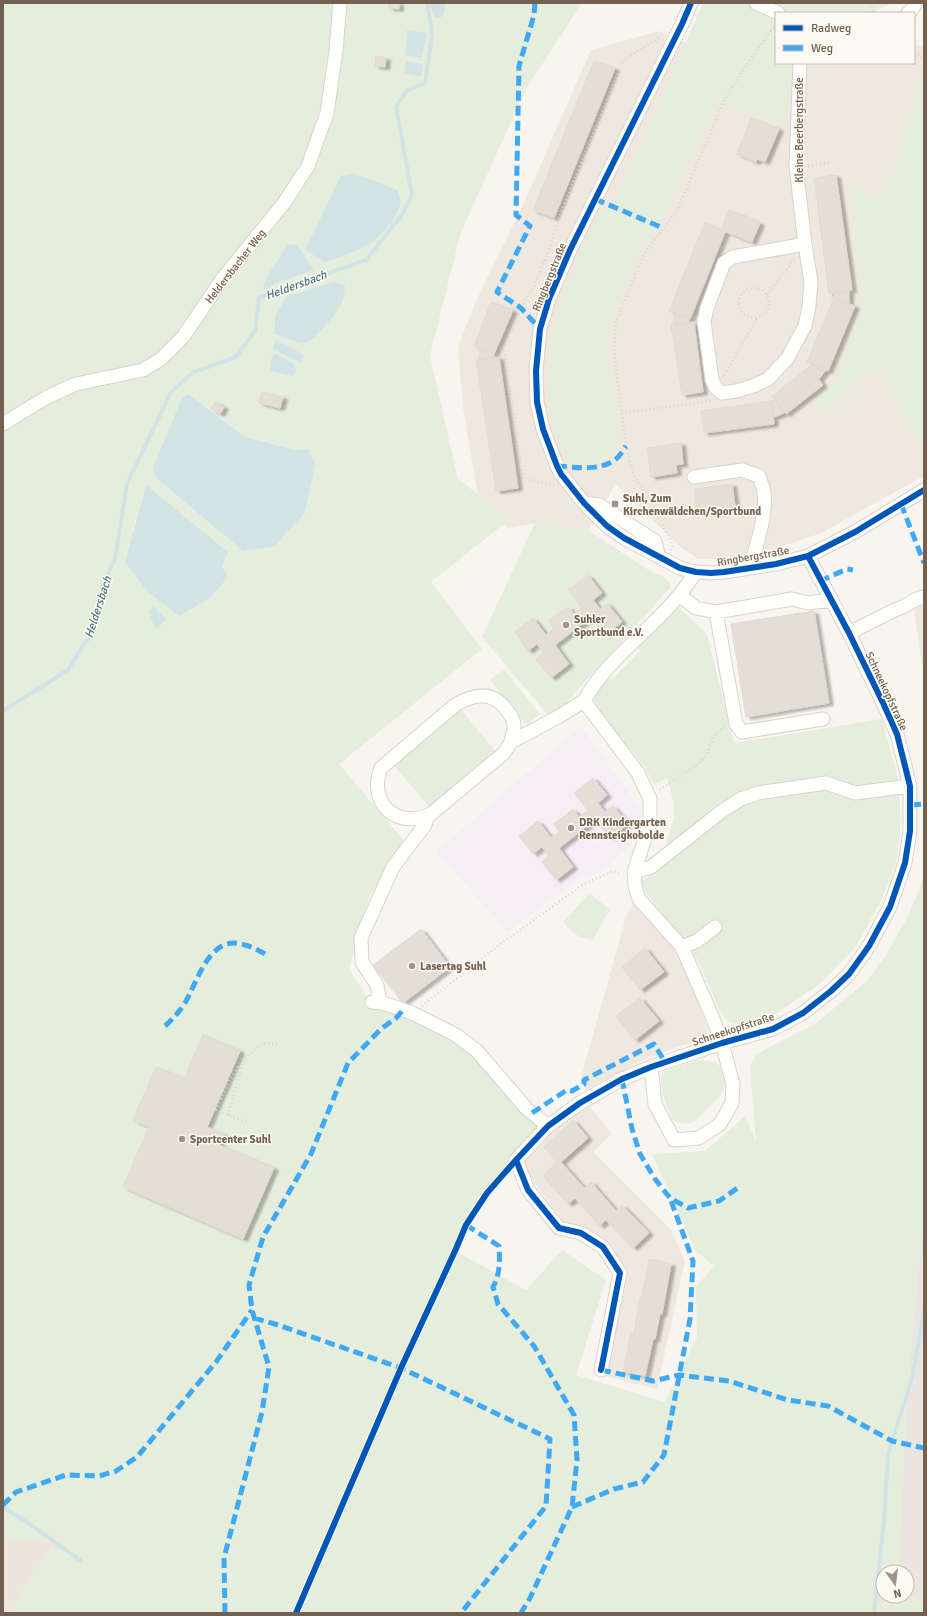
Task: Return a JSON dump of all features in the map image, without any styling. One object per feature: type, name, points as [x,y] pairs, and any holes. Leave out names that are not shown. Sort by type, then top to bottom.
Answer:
[{"type":"street","name":"Heldersbacher Weg","points":[[3,424],[47,397],[76,384],[143,370],[161,359],[183,336],[224,278],[284,203],[308,166],[327,113],[336,51],[340,3]]},
{"type":"street","name":"Ringbergstraße","points":[[691,3],[570,250],[548,299],[540,329],[536,379],[537,402],[543,429],[552,456],[561,474],[584,503],[607,526],[630,541],[680,568],[696,572],[724,572],[776,564],[808,556],[855,532],[924,490]]},
{"type":"street","points":[[756,3],[776,12]]},
{"type":"street","points":[[910,12],[916,3]]},
{"type":"street","name":"Kleine Beerbergstraße","points":[[800,64],[796,166],[811,282],[809,306],[805,326],[787,359],[768,379],[742,389],[722,393],[716,388],[712,380],[704,321],[707,308],[724,263],[733,257],[805,244]]},
{"type":"street","points":[[694,477],[742,470],[759,476],[764,489],[764,507],[761,529],[750,568]]},
{"type":"street","name":"Schneekopfstraße","points":[[601,1370],[620,1273],[603,1247],[581,1234],[559,1228],[528,1190],[516,1160],[548,1126],[580,1103],[622,1079],[651,1067],[722,1043],[773,1029],[802,1013],[831,991],[849,974],[869,946],[890,907],[905,863],[910,831],[910,786],[897,734],[849,633],[808,556]]},
{"type":"street","points":[[511,742],[558,717],[584,701],[591,688],[621,654],[679,594],[696,572]]},
{"type":"street","points":[[679,594],[696,608],[716,612],[792,599],[808,603],[832,600]]},
{"type":"street","points":[[849,633],[897,609],[905,607],[915,598],[924,597]]},
{"type":"street","points":[[716,612],[736,724],[742,732],[823,719]]},
{"type":"street","points":[[479,695],[493,697],[503,705],[512,716],[514,727],[511,742],[504,753],[428,815],[421,819],[406,819],[395,816],[388,810],[380,798],[378,776],[381,768],[455,705],[465,699],[479,695]]},
{"type":"street","points":[[584,701],[638,773],[650,799],[650,823],[634,872],[635,886],[639,899],[682,947],[722,1043]]},
{"type":"street","points":[[634,872],[651,867],[722,811],[741,799],[758,793],[826,783],[855,793],[910,786]]},
{"type":"street","points":[[428,815],[424,825],[393,867],[361,938],[362,962],[377,985],[376,1003],[412,1013],[456,1035],[477,1051],[526,1108],[548,1126]]},
{"type":"street","points":[[682,947],[697,941],[715,927]]},
{"type":"street","name":"Schneekopfstraße","points":[[651,1067],[655,1104],[674,1140],[699,1138],[720,1124],[732,1103],[733,1084],[722,1043]]},
{"type":"path","points":[[662,558],[673,548],[670,539],[647,494],[634,476],[626,446],[614,353],[616,322],[644,254],[678,209],[724,102],[741,73],[775,24]]},
{"type":"path","points":[[915,54],[924,60]]},
{"type":"path","points":[[796,166],[803,167],[831,162]]},
{"type":"path","points":[[767,295],[805,244]]},
{"type":"path","points":[[748,288],[762,289],[767,295],[770,302],[769,307],[763,315],[758,318],[748,317],[741,310],[739,300],[741,295],[748,288]]},
{"type":"path","points":[[650,799],[666,785],[705,758],[716,733],[720,729],[736,724]]},
{"type":"path","points":[[412,1013],[499,944],[584,884],[613,871],[626,873],[634,872]]},
{"type":"path","points":[[246,1122],[216,1110],[228,1080],[238,1065],[259,1045],[271,1042],[279,1045]]},
{"type":"path","points":[[228,1115],[244,1059]]},
{"type":"shaded area","points":[[429,3],[445,3],[444,14],[440,18],[435,18]]},
{"type":"shaded area","points":[[704,3],[775,62],[775,64],[915,64],[915,44],[924,47],[924,476],[821,533],[775,549],[728,559],[698,559],[679,546],[616,484],[588,530],[535,523],[508,528],[479,503],[463,408],[458,346],[476,301],[523,205],[591,50],[659,31],[687,44]]},
{"type":"shaded area","points":[[407,30],[427,33],[421,58],[405,55]]},
{"type":"shaded area","points":[[406,61],[423,64],[421,77],[404,73]]},
{"type":"shaded area","points":[[353,173],[398,190],[401,203],[392,222],[374,241],[356,251],[325,262],[305,250],[341,176]]},
{"type":"shaded area","points":[[288,244],[297,245],[314,270],[274,284],[267,290],[263,288],[268,275]]},
{"type":"shaded area","points":[[334,282],[345,285],[343,300],[333,317],[322,330],[307,342],[303,343],[275,334],[275,316],[286,297]]},
{"type":"shaded area","points":[[276,339],[304,355],[301,363],[273,349]]},
{"type":"shaded area","points":[[276,354],[294,364],[296,371],[293,376],[270,371],[272,356]]},
{"type":"shaded area","points":[[189,394],[245,437],[295,450],[308,449],[315,464],[305,513],[274,547],[243,551],[156,478],[153,468],[182,398]]},
{"type":"shaded area","points":[[146,485],[228,552],[222,567],[228,577],[210,598],[179,616],[147,591],[125,562]]},
{"type":"shaded area","points":[[924,602],[924,680],[915,609]]},
{"type":"shaded area","points":[[153,606],[166,619],[157,629],[154,626],[149,612]]},
{"type":"shaded area","points":[[581,726],[642,811],[634,843],[603,871],[578,879],[508,932],[436,852]]},
{"type":"shaded area","points":[[636,901],[672,945],[684,967],[708,1028],[707,1034],[701,1039],[649,1057],[586,1090],[581,1078],[627,913]]},
{"type":"shaded area","points":[[590,1107],[612,1134],[593,1152],[671,1230],[685,1261],[657,1389],[603,1376],[626,1285],[623,1265],[604,1241],[587,1229],[565,1223],[528,1175],[522,1161],[563,1121]]},
{"type":"shaded area","points":[[924,1213],[924,1604],[915,1599],[915,1564],[898,1564],[907,1389]]},
{"type":"shaded area","points":[[3,1540],[57,1541],[30,1577],[11,1613],[3,1613]]},
{"type":"green space","points":[[3,3],[582,3],[526,89],[461,232],[430,356],[458,479],[510,519],[431,582],[482,649],[339,764],[406,843],[369,897],[349,970],[374,1007],[456,1035],[548,1126],[487,1193],[466,1225],[455,1251],[526,1290],[562,1250],[606,1280],[576,1375],[665,1402],[697,1337],[696,1287],[714,1266],[695,1250],[652,1154],[705,1151],[745,1116],[756,1141],[750,1066],[756,1054],[815,1024],[866,982],[886,955],[907,918],[920,888],[924,873],[924,1213],[907,1389],[898,1564],[875,1564],[875,1604],[915,1604],[915,1599],[924,1604],[924,1613],[11,1613],[30,1577],[57,1542],[3,1540]],"holes":[[[189,394],[245,437],[295,450],[308,449],[305,513],[274,547],[243,551],[156,478],[153,468]],[[146,485],[214,592],[210,598],[132,533]]]},
{"type":"green space","points":[[703,3],[893,3],[873,12],[775,12],[775,64],[790,64],[792,81],[783,125],[718,102],[656,230],[637,254],[611,321],[608,359],[620,442],[615,455],[598,463],[579,463],[569,459],[555,432],[549,400],[549,362],[556,317],[574,267],[600,211],[616,201]]},
{"type":"green space","points":[[924,64],[924,451],[907,424],[883,370],[862,377],[827,412],[815,402],[836,380],[864,305],[848,180],[881,201],[895,166]]},
{"type":"green space","points":[[535,523],[588,530],[653,573],[664,577],[670,582],[670,588],[565,704],[548,715],[482,637]]},
{"type":"green space","points":[[678,607],[707,634],[734,743],[882,719],[898,779],[901,823],[896,864],[882,899],[854,949],[821,983],[765,1021],[747,1025],[730,1023],[720,1011],[697,959],[682,935],[664,918],[640,883],[667,859],[664,851],[674,818],[673,800],[667,778],[654,784],[645,768],[599,711],[595,702],[595,687],[606,677],[611,680],[641,651],[637,646]]},
{"type":"green space","points":[[504,670],[540,714],[526,725],[490,680]]},
{"type":"green space","points":[[459,707],[497,753],[431,809],[392,763]]},
{"type":"green space","points":[[589,894],[610,909],[592,941],[574,934],[563,922]]},
{"type":"green space","points":[[698,1060],[712,1061],[721,1067],[725,1078],[723,1091],[717,1099],[693,1122],[689,1124],[679,1123],[673,1120],[663,1094],[661,1087],[662,1075],[670,1069]]},
{"type":"building","points":[[389,3],[399,3],[399,9],[389,8]]},
{"type":"building","points":[[376,56],[386,58],[385,67],[375,66]]},
{"type":"building","points":[[594,61],[615,68],[554,218],[533,210]]},
{"type":"building","points":[[751,118],[779,129],[765,162],[757,159],[756,162],[737,154]]},
{"type":"building","points":[[836,175],[852,290],[829,294],[814,178]]},
{"type":"building","points":[[729,210],[760,223],[752,242],[721,230]]},
{"type":"building","points":[[705,223],[725,232],[690,319],[669,311]]},
{"type":"building","points":[[849,291],[849,303],[834,298],[835,293]]},
{"type":"building","points":[[834,298],[855,306],[828,371],[807,362]]},
{"type":"building","points":[[491,302],[513,310],[494,354],[474,346]]},
{"type":"building","points":[[675,313],[689,318],[689,323],[673,324]]},
{"type":"building","points":[[694,322],[703,392],[682,395],[671,325]]},
{"type":"building","points":[[480,348],[494,354],[494,358],[478,360]]},
{"type":"building","points":[[499,357],[518,488],[496,491],[476,360]]},
{"type":"building","points":[[811,364],[826,370],[819,379],[809,367]]},
{"type":"building","points":[[809,367],[823,385],[786,414],[772,396]]},
{"type":"building","points":[[262,392],[283,397],[280,408],[259,403]]},
{"type":"building","points":[[775,400],[784,413],[774,417],[771,401]]},
{"type":"building","points":[[771,401],[774,424],[704,433],[701,411]]},
{"type":"building","points":[[215,402],[224,407],[220,414],[211,409]]},
{"type":"building","points":[[681,443],[683,464],[676,465],[677,473],[651,477],[647,448]]},
{"type":"building","points":[[732,484],[735,506],[697,511],[694,489]]},
{"type":"building","name":"Suhler Sportbund e.V.","points":[[588,575],[602,593],[593,600],[600,609],[607,603],[622,622],[605,635],[591,617],[555,645],[569,664],[551,678],[536,659],[544,653],[537,644],[528,651],[515,632],[533,618],[546,635],[554,629],[548,621],[568,607],[574,614],[582,608],[569,590]]},
{"type":"building","points":[[814,611],[829,703],[746,717],[731,624]]},
{"type":"building","name":"DRK Kindergarten Rennsteigkobolde","points":[[593,778],[607,795],[598,803],[605,812],[613,806],[628,824],[610,838],[596,819],[559,848],[573,867],[556,880],[542,862],[549,856],[542,847],[533,854],[519,836],[538,821],[551,838],[560,832],[554,824],[573,809],[579,817],[588,810],[574,793]]},
{"type":"building","name":"Lasertag Suhl","points":[[421,929],[450,967],[403,1003],[373,965]]},
{"type":"building","points":[[645,948],[664,972],[640,990],[622,967]]},
{"type":"building","points":[[640,998],[659,1021],[635,1040],[616,1016]]},
{"type":"building","name":"Sportcenter Suhl","points":[[203,1035],[240,1051],[207,1127],[224,1134],[219,1145],[274,1168],[243,1239],[123,1187],[149,1127],[133,1120],[156,1067],[184,1079]]},
{"type":"building","points":[[573,1120],[588,1138],[561,1162],[584,1188],[591,1182],[616,1211],[622,1205],[649,1233],[633,1248],[606,1220],[600,1226],[575,1198],[568,1204],[543,1176],[557,1162],[544,1147]]},
{"type":"building","points":[[649,1259],[671,1264],[662,1314],[660,1314],[655,1339],[653,1339],[645,1376],[623,1372],[631,1333],[634,1334],[640,1297],[642,1297]]},
{"type":"waterway","name":"Heldersbach","points":[[3,711],[68,670],[91,635],[103,584],[115,559],[127,484],[171,392],[194,372],[236,357],[255,331],[259,298],[366,260],[402,215],[412,195],[396,106],[408,90],[425,83],[432,36],[427,3]]},
{"type":"waterway","points":[[874,1613],[884,1521],[888,1454],[912,1378],[924,1311]]},
{"type":"waterway","points":[[3,1507],[80,1560]]},
{"type":"marked path","points":[[535,3],[534,15],[519,66],[516,215],[530,226],[497,292],[521,308],[540,329]]},
{"type":"marked path","points":[[595,199],[663,228]]},
{"type":"marked path","points":[[557,466],[580,468],[602,466],[616,459],[626,446]]},
{"type":"marked path","points":[[901,504],[924,563]]},
{"type":"marked path","points":[[820,581],[847,569],[853,570]]},
{"type":"marked path","points":[[911,805],[924,804]]},
{"type":"marked path","points":[[165,1026],[185,1003],[201,971],[211,955],[217,949],[229,943],[235,943],[252,947],[267,955]]},
{"type":"marked path","points":[[225,1613],[224,1558],[262,1412],[269,1367],[252,1310],[249,1285],[263,1237],[311,1154],[348,1063],[382,1028],[396,1018],[403,1010]]},
{"type":"marked path","points":[[532,1113],[567,1090],[572,1091],[584,1084],[584,1080],[654,1044],[665,1062]]},
{"type":"marked path","points":[[622,1079],[632,1129],[640,1154],[655,1179],[670,1198],[688,1208],[719,1201],[739,1187]]},
{"type":"marked path","points":[[572,1507],[614,1489],[643,1482],[664,1455],[690,1319],[693,1261],[670,1198]]},
{"type":"marked path","points":[[466,1225],[499,1246],[499,1267],[493,1287],[498,1304],[534,1346],[574,1415],[577,1460],[572,1507],[530,1598],[521,1613]]},
{"type":"marked path","points":[[3,1505],[16,1492],[66,1475],[99,1476],[116,1471],[137,1457],[216,1362],[252,1310]]},
{"type":"marked path","points":[[254,1318],[401,1368],[550,1439],[546,1506],[461,1613]]},
{"type":"marked path","points":[[601,1370],[653,1381],[679,1375],[729,1381],[788,1400],[828,1406],[892,1441],[924,1448]]},
{"type":"cycle path","points":[[691,3],[570,250],[549,299],[540,329],[536,371],[537,402],[543,429],[557,466],[561,474],[584,503],[607,526],[624,538],[680,568],[696,572],[711,573],[776,564],[808,556],[855,532],[924,490]]},
{"type":"cycle path","points":[[601,1370],[620,1273],[603,1247],[581,1233],[559,1228],[528,1190],[516,1160],[548,1126],[580,1103],[622,1079],[651,1067],[722,1043],[773,1029],[803,1013],[831,991],[849,974],[869,946],[890,907],[905,863],[910,831],[910,786],[897,734],[849,633],[808,556]]},
{"type":"cycle path","points":[[296,1613],[401,1368],[466,1225],[487,1193],[516,1160]]},
{"type":"place","name":"Suhl, Zum Kirchenwäldchen/Sportbund","points":[[615,504]]},
{"type":"place","name":"Suhler Sportbund e.V.","points":[[566,625]]},
{"type":"place","name":"DRK Kindergarten Rennsteigkobolde","points":[[571,828]]},
{"type":"place","name":"Lasertag Suhl","points":[[412,966]]},
{"type":"place","name":"Sportcenter Suhl","points":[[182,1139]]}]
